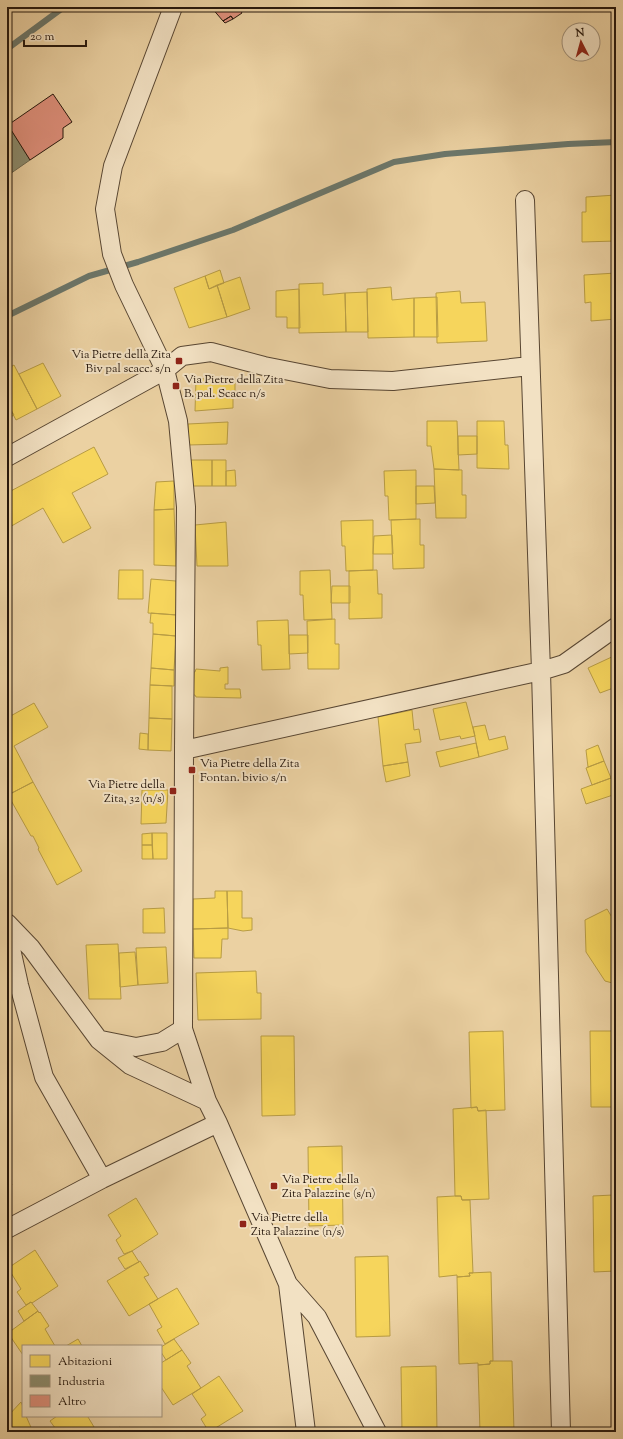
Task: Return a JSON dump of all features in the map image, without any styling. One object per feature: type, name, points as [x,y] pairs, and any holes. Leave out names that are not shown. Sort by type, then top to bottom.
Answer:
[{"type":"street","points":[[174,7],[113,166],[105,209],[112,254],[124,286],[165,370],[178,421],[186,507],[184,1029],[207,1101],[288,1284],[306,1432]]},
{"type":"street","points":[[525,200],[541,671],[561,1432]]},
{"type":"street","points":[[7,457],[165,370],[182,356],[211,352],[264,366],[330,379],[393,381],[530,366]]},
{"type":"street","points":[[184,750],[541,671],[564,664],[616,627]]},
{"type":"street","points":[[7,923],[31,948],[99,1040],[130,1064],[207,1101]]},
{"type":"street","points":[[7,931],[19,985],[44,1077],[102,1179]]},
{"type":"street","points":[[99,1040],[136,1047],[162,1042],[184,1029]]},
{"type":"street","points":[[7,1229],[102,1179],[218,1123]]},
{"type":"street","points":[[288,1284],[317,1317],[377,1432]]},
{"type":"building: Abitazioni","points":[[616,195],[616,241],[582,242],[582,212],[586,212],[586,197]]},
{"type":"building: Abitazioni","points":[[220,270],[224,283],[209,289],[205,276]]},
{"type":"building: Abitazioni","points":[[616,273],[616,319],[591,321],[591,302],[585,303],[584,275]]},
{"type":"building: Abitazioni","points":[[205,276],[209,289],[217,285],[227,317],[189,328],[174,288]]},
{"type":"building: Abitazioni","points":[[240,277],[250,309],[227,317],[217,285]]},
{"type":"building: Abitazioni","points":[[323,283],[323,295],[345,293],[346,332],[299,333],[299,284]]},
{"type":"building: Abitazioni","points":[[391,287],[392,300],[414,298],[414,337],[368,338],[367,289]]},
{"type":"building: Abitazioni","points":[[299,289],[300,328],[287,328],[287,317],[276,317],[276,291]]},
{"type":"building: Abitazioni","points":[[460,291],[461,303],[485,302],[487,341],[437,343],[436,293]]},
{"type":"building: Abitazioni","points":[[367,292],[368,332],[346,332],[345,293]]},
{"type":"building: Abitazioni","points":[[437,297],[438,337],[414,337],[414,298]]},
{"type":"building: Abitazioni","points":[[43,363],[61,396],[37,409],[19,374]]},
{"type":"building: Abitazioni","points":[[14,365],[37,409],[16,420],[7,403],[7,369]]},
{"type":"building: Abitazioni","points":[[235,378],[233,408],[195,411],[196,379]]},
{"type":"building: Abitazioni","points":[[7,403],[14,415],[7,419]]},
{"type":"building: Abitazioni","points":[[427,421],[457,421],[459,470],[434,469],[431,446],[427,446]]},
{"type":"building: Abitazioni","points":[[477,421],[504,421],[505,445],[508,445],[509,469],[477,468]]},
{"type":"building: Abitazioni","points":[[228,422],[227,444],[188,445],[188,424]]},
{"type":"building: Abitazioni","points":[[458,436],[477,436],[477,454],[458,455]]},
{"type":"building: Abitazioni","points":[[94,447],[108,474],[72,493],[91,528],[63,543],[43,508],[8,528],[7,493]]},
{"type":"building: Abitazioni","points":[[188,460],[212,460],[212,486],[190,486]]},
{"type":"building: Abitazioni","points":[[212,460],[226,460],[226,486],[212,486]]},
{"type":"building: Abitazioni","points":[[434,469],[462,470],[462,495],[466,495],[466,518],[436,518]]},
{"type":"building: Abitazioni","points":[[235,470],[236,486],[226,486],[226,471]]},
{"type":"building: Abitazioni","points":[[416,470],[416,519],[389,520],[388,496],[385,496],[384,471]]},
{"type":"building: Abitazioni","points":[[174,481],[174,509],[154,510],[156,482]]},
{"type":"building: Abitazioni","points":[[416,486],[434,486],[435,503],[416,504]]},
{"type":"building: Abitazioni","points":[[174,509],[176,566],[154,565],[154,510]]},
{"type":"building: Abitazioni","points":[[420,519],[420,545],[424,545],[424,568],[393,569],[391,520]]},
{"type":"building: Abitazioni","points":[[373,520],[373,570],[346,571],[345,546],[342,546],[341,521]]},
{"type":"building: Abitazioni","points":[[226,522],[228,566],[197,566],[195,525]]},
{"type":"building: Abitazioni","points":[[392,535],[393,554],[373,554],[374,536]]},
{"type":"building: Abitazioni","points":[[119,570],[143,570],[143,599],[118,599]]},
{"type":"building: Abitazioni","points":[[330,570],[332,619],[304,620],[303,595],[300,595],[300,571]]},
{"type":"building: Abitazioni","points":[[377,570],[378,594],[382,594],[382,618],[349,619],[349,571]]},
{"type":"building: Abitazioni","points":[[151,579],[176,581],[177,615],[148,613]]},
{"type":"building: Abitazioni","points":[[332,586],[350,586],[350,603],[331,603]]},
{"type":"building: Abitazioni","points":[[151,613],[177,615],[176,636],[153,634],[153,623],[150,623]]},
{"type":"building: Abitazioni","points":[[335,619],[335,644],[339,644],[339,669],[308,669],[307,621]]},
{"type":"building: Abitazioni","points":[[288,620],[290,669],[262,670],[261,645],[258,645],[257,621]]},
{"type":"building: Abitazioni","points":[[153,634],[176,636],[174,670],[151,668]]},
{"type":"building: Abitazioni","points":[[289,635],[308,635],[308,653],[289,654]]},
{"type":"building: Abitazioni","points":[[616,655],[616,687],[600,693],[588,668]]},
{"type":"building: Abitazioni","points":[[228,667],[228,684],[225,684],[225,689],[240,689],[241,698],[196,697],[193,695],[194,672],[196,669],[220,671],[220,668]]},
{"type":"building: Abitazioni","points":[[151,668],[174,670],[174,686],[150,685]]},
{"type":"building: Abitazioni","points":[[150,685],[172,686],[172,719],[149,718]]},
{"type":"building: Abitazioni","points":[[466,702],[475,736],[461,739],[460,736],[440,740],[433,709]]},
{"type":"building: Abitazioni","points":[[34,703],[48,727],[14,746],[33,782],[8,795],[7,718]]},
{"type":"building: Abitazioni","points":[[412,710],[414,730],[419,729],[421,742],[405,744],[408,762],[383,766],[378,717]]},
{"type":"building: Abitazioni","points":[[149,718],[172,719],[171,751],[148,750]]},
{"type":"building: Abitazioni","points":[[485,725],[489,740],[505,736],[508,749],[479,757],[473,727]]},
{"type":"building: Abitazioni","points":[[140,733],[148,734],[148,750],[139,749]]},
{"type":"building: Abitazioni","points":[[476,743],[479,757],[440,767],[436,752]]},
{"type":"building: Abitazioni","points":[[598,745],[604,761],[588,767],[586,750]]},
{"type":"building: Abitazioni","points":[[604,761],[611,778],[592,785],[586,768]]},
{"type":"building: Abitazioni","points":[[408,762],[410,776],[386,782],[383,766]]},
{"type":"building: Abitazioni","points":[[611,778],[616,794],[586,804],[581,789]]},
{"type":"building: Abitazioni","points":[[33,782],[82,871],[57,885],[38,849],[39,848],[33,836],[31,836],[8,795]]},
{"type":"building: Abitazioni","points":[[142,790],[168,790],[166,823],[141,824]]},
{"type":"building: Abitazioni","points":[[152,833],[152,845],[142,845],[142,834]]},
{"type":"building: Abitazioni","points":[[152,833],[167,833],[167,859],[153,859]]},
{"type":"building: Abitazioni","points":[[142,845],[152,845],[153,859],[142,859]]},
{"type":"building: Abitazioni","points":[[215,891],[227,891],[228,928],[193,929],[193,899],[215,898]]},
{"type":"building: Abitazioni","points":[[227,891],[242,891],[242,918],[252,918],[252,930],[243,931],[228,928]]},
{"type":"building: Abitazioni","points":[[164,908],[165,933],[143,933],[143,909]]},
{"type":"building: Abitazioni","points":[[607,909],[616,924],[616,984],[605,981],[586,952],[585,920]]},
{"type":"building: Abitazioni","points":[[228,928],[228,939],[222,939],[221,958],[194,958],[193,929]]},
{"type":"building: Abitazioni","points":[[118,944],[121,999],[89,999],[86,945]]},
{"type":"building: Abitazioni","points":[[166,947],[168,983],[138,985],[136,948]]},
{"type":"building: Abitazioni","points":[[135,952],[138,985],[120,987],[119,953]]},
{"type":"building: Abitazioni","points":[[256,971],[257,993],[261,993],[261,1019],[198,1020],[196,973]]},
{"type":"building: Abitazioni","points":[[503,1031],[505,1110],[478,1111],[477,1107],[471,1108],[469,1032]]},
{"type":"building: Abitazioni","points":[[590,1031],[616,1031],[616,1107],[591,1107]]},
{"type":"building: Abitazioni","points":[[261,1036],[294,1036],[295,1115],[262,1116]]},
{"type":"building: Abitazioni","points":[[477,1107],[478,1111],[486,1110],[489,1199],[462,1200],[461,1196],[455,1196],[453,1109]]},
{"type":"building: Abitazioni","points":[[612,1107],[616,1107],[616,1195],[613,1195]]},
{"type":"building: Abitazioni","points":[[342,1146],[343,1225],[309,1226],[308,1147]]},
{"type":"building: Abitazioni","points":[[7,1175],[12,1185],[7,1187]]},
{"type":"building: Abitazioni","points":[[616,1195],[616,1271],[594,1272],[593,1196]]},
{"type":"building: Abitazioni","points":[[461,1196],[462,1200],[470,1200],[473,1273],[469,1273],[470,1276],[457,1277],[457,1275],[439,1277],[437,1197]]},
{"type":"building: Abitazioni","points":[[136,1198],[158,1234],[132,1251],[124,1254],[116,1240],[121,1236],[108,1215]]},
{"type":"building: Abitazioni","points":[[35,1250],[58,1286],[32,1303],[31,1302],[26,1305],[17,1292],[21,1289],[8,1268]]},
{"type":"building: Abitazioni","points":[[132,1251],[139,1262],[125,1269],[118,1258]]},
{"type":"building: Abitazioni","points":[[388,1256],[390,1336],[356,1337],[355,1257]]},
{"type":"building: Abitazioni","points":[[140,1261],[149,1275],[144,1277],[158,1299],[129,1316],[107,1281]]},
{"type":"building: Abitazioni","points":[[491,1272],[493,1361],[490,1361],[490,1364],[459,1364],[457,1277],[470,1276],[469,1273]]},
{"type":"building: Abitazioni","points":[[177,1288],[199,1324],[165,1344],[157,1330],[162,1327],[149,1304]]},
{"type":"building: Abitazioni","points":[[31,1302],[38,1311],[24,1321],[18,1311]]},
{"type":"building: Abitazioni","points":[[38,1311],[49,1326],[45,1329],[54,1345],[22,1345],[22,1354],[8,1333]]},
{"type":"building: Abitazioni","points":[[78,1339],[81,1345],[68,1345]]},
{"type":"building: Abitazioni","points":[[174,1339],[182,1350],[166,1360],[162,1354],[162,1346]]},
{"type":"building: Abitazioni","points":[[182,1350],[191,1363],[187,1366],[201,1388],[173,1405],[162,1388],[162,1362]]},
{"type":"building: Abitazioni","points":[[490,1361],[512,1361],[514,1432],[480,1432],[478,1365],[490,1364]]},
{"type":"building: Abitazioni","points":[[436,1366],[437,1432],[402,1432],[401,1367]]},
{"type":"building: Abitazioni","points":[[219,1376],[243,1411],[209,1432],[201,1419],[206,1415],[192,1394]]},
{"type":"building: Abitazioni","points":[[21,1402],[22,1417],[26,1417],[33,1432],[7,1432],[7,1417]]},
{"type":"building: Abitazioni","points":[[56,1417],[88,1417],[97,1432],[58,1432],[50,1421]]},
{"type":"building: Abitazioni","points":[[120,1427],[123,1432],[111,1432]]},
{"type":"building: Abitazioni","points":[[353,1429],[353,1432],[316,1432],[320,1431]]},
{"type":"building: Industria","points":[[12,131],[30,160],[7,176],[7,134]]},
{"type":"building: Altro","points":[[211,7],[241,7],[239,8],[242,13],[233,19],[231,16],[223,21]]},
{"type":"building: Altro","points":[[231,16],[233,19],[225,23],[223,21]]},
{"type":"building: Altro","points":[[53,94],[72,122],[63,128],[63,138],[30,160],[8,125]]},
{"type":"waterway","points":[[7,49],[64,7]]},
{"type":"waterway","points":[[7,316],[89,276],[138,262],[233,230],[394,162],[445,154],[568,144],[616,142]]},
{"type":"place","name":"Via Pietre della Zita Biv pal scacc. s/n","points":[[179,361]]},
{"type":"place","name":"Via Pietre della Zita B. pal. Scacc n/s","points":[[176,386]]},
{"type":"place","name":"Via Pietre della Zita Fontan. bivio s/n","points":[[192,770]]},
{"type":"place","name":"Via Pietre della Zita, 32 (n/s)","points":[[173,791]]},
{"type":"place","name":"Via Pietre della Zita Palazzine (s/n)","points":[[274,1186]]},
{"type":"place","name":"Via Pietre della Zita Palazzine (n/s)","points":[[243,1224]]}]
